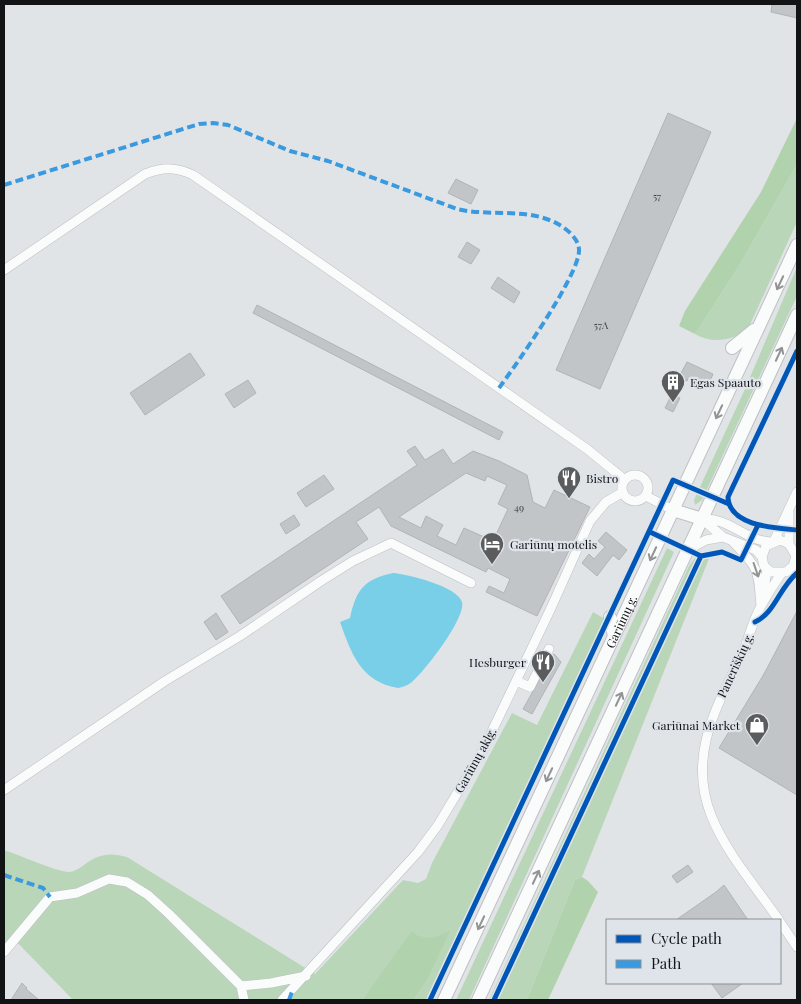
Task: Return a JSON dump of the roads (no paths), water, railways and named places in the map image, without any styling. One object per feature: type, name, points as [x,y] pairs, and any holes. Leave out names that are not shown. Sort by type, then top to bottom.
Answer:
[{"type":"highway","name":"Gariūnų g.","points":[[444,1000],[797,245]]},
{"type":"highway","points":[[478,1000],[797,315]]},
{"type":"highway","points":[[732,348],[745,339],[762,320]]},
{"type":"highway","points":[[673,510],[702,519]]},
{"type":"highway","points":[[610,617],[614,636]]},
{"type":"street","points":[[4,270],[145,174],[169,167],[181,169],[194,175],[587,449],[625,480]]},
{"type":"street","points":[[637,475],[644,478],[648,489],[646,496],[639,500],[632,500],[623,492],[625,480],[637,475]]},
{"type":"street","name":"Gariūnų aklg.","points":[[282,1000],[418,852],[438,825],[483,750],[590,520],[606,502],[623,492]]},
{"type":"street","points":[[762,557],[763,551],[772,542],[797,492]]},
{"type":"street","points":[[646,496],[673,510]]},
{"type":"street","points":[[702,519],[723,521],[757,540],[789,544],[788,512]]},
{"type":"street","points":[[702,519],[723,537],[748,546],[762,557],[767,569],[767,584],[761,606]]},
{"type":"street","points":[[688,550],[706,540],[723,537]]},
{"type":"street","points":[[734,542],[755,566],[758,574],[761,606]]},
{"type":"street","points":[[4,790],[165,681],[240,636],[321,581],[353,561],[391,543],[472,583]]},
{"type":"street","name":"Paneriškių g.","points":[[778,919],[710,814],[703,772],[705,735],[711,716],[744,650],[761,606],[781,574],[790,570],[795,561],[795,552],[789,544]]},
{"type":"street","points":[[767,569],[781,574]]},
{"type":"street","points":[[516,681],[530,687],[549,649]]},
{"type":"street","points":[[4,952],[50,897],[77,893],[100,882],[117,879],[127,882],[148,895],[186,929],[240,986],[244,1000]]},
{"type":"street","name":"Paneriškių g.","points":[[781,924],[797,947]]},
{"type":"street","points":[[240,986],[270,983],[306,976]]},
{"type":"water","points":[[393,573],[420,578],[442,586],[458,596],[462,602],[462,610],[458,620],[435,656],[412,682],[398,688],[385,685],[366,673],[353,655],[340,622],[350,618],[355,600],[368,582]]},
{"type":"place","name":"Egas Spaauto","points":[[673,403]]},
{"type":"place","name":"Bistro","points":[[569,499]]},
{"type":"place","name":"Gariūnų motelis","points":[[492,565]]},
{"type":"place","name":"Hesburger","points":[[543,683]]},
{"type":"place","name":"Gariūnai Market","points":[[757,746]]}]
